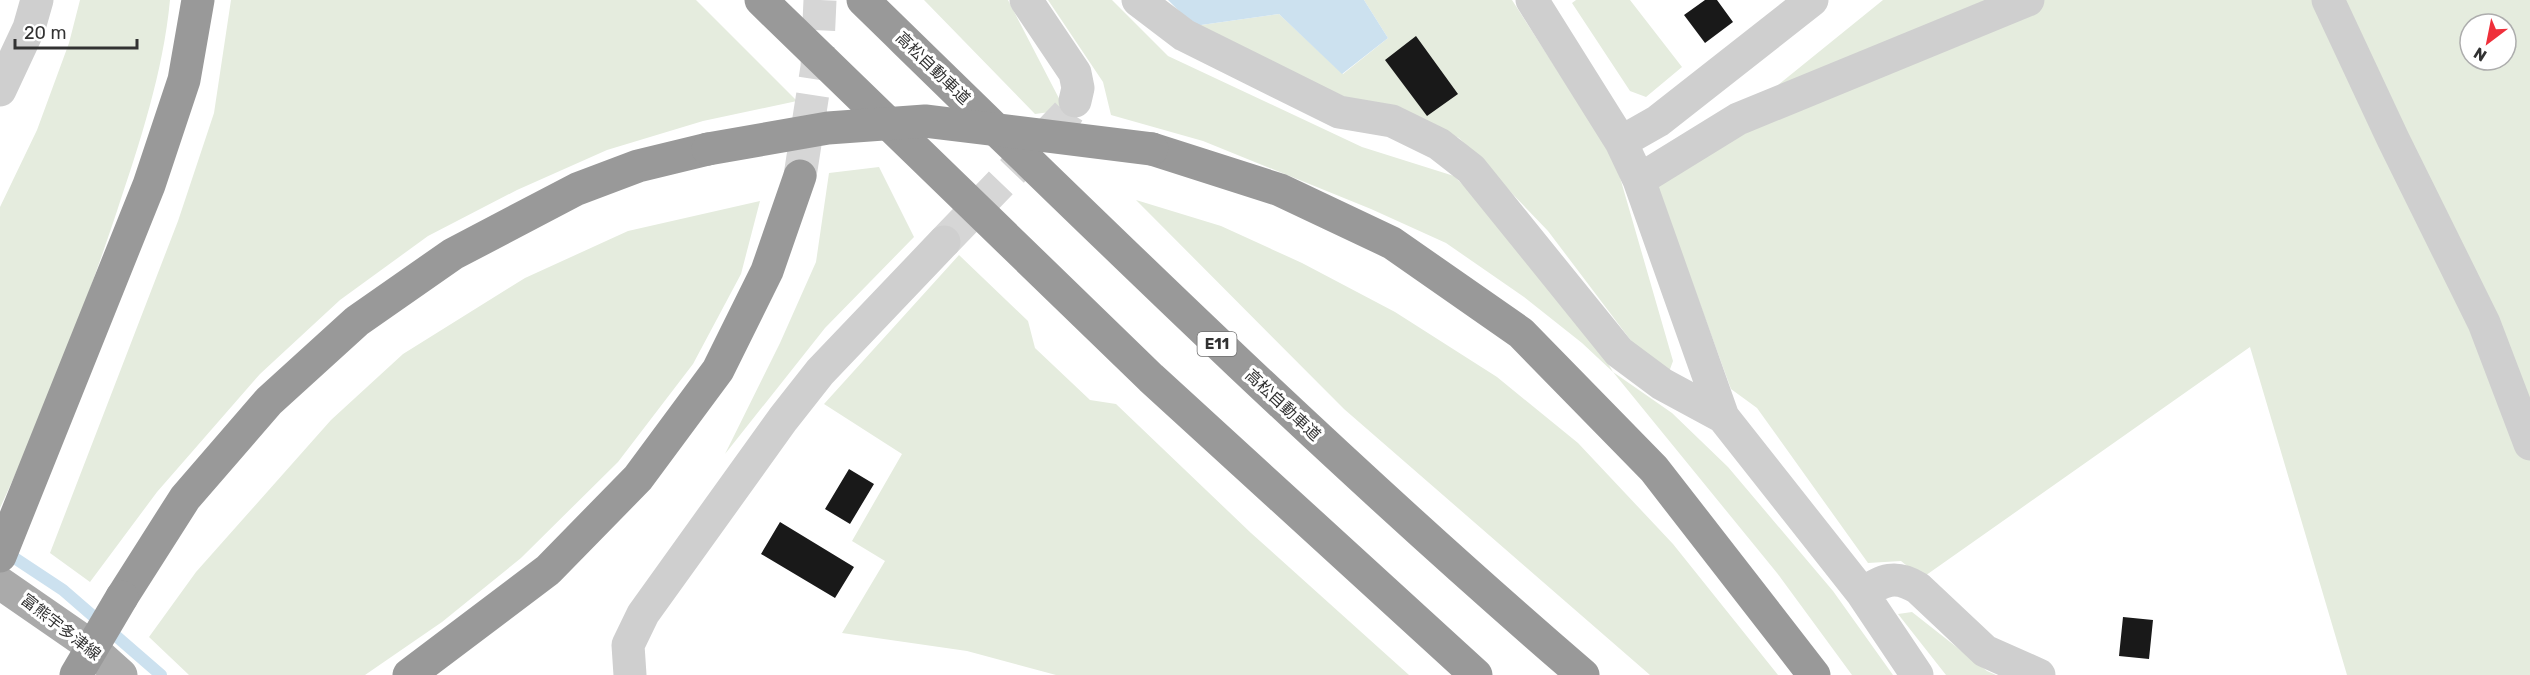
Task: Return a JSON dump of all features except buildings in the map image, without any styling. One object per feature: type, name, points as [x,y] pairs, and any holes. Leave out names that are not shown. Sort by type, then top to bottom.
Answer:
[{"type":"highway","points":[[0,556],[149,185],[184,80],[198,0]]},
{"type":"highway","points":[[761,0],[1151,378],[1476,675]]},
{"type":"highway","name":"高松自動車道","points":[[863,0],[1192,321],[1375,491],[1583,675]]},
{"type":"highway","points":[[76,675],[185,498],[269,400],[357,321],[453,254],[577,189],[638,166],[708,149],[828,128],[925,121],[1152,149],[1280,190],[1392,243],[1521,333],[1654,469],[1814,675]]},
{"type":"highway","points":[[409,675],[548,570],[638,478],[718,370],[767,271],[800,176]]},
{"type":"main road","name":"富熊宇多津線","points":[[0,583],[81,639],[121,675]]},
{"type":"street","points":[[0,90],[29,28],[37,0]]},
{"type":"street","points":[[1026,0],[1075,73],[1078,88],[1075,101]]},
{"type":"street","points":[[1138,0],[1184,35],[1339,112],[1392,121],[1453,154],[1471,170],[1619,352],[1662,384],[1724,417]]},
{"type":"street","points":[[1532,0],[1622,142],[1639,180],[1724,417],[1862,593],[1917,675]]},
{"type":"street","points":[[1622,142],[1658,121],[1778,10],[1812,0]]},
{"type":"street","points":[[1639,180],[1738,120],[2028,0]]},
{"type":"street","points":[[2328,0],[2393,140],[2484,323],[2530,444]]},
{"type":"street","points":[[630,675],[628,645],[644,614],[783,418],[820,372],[944,242]]},
{"type":"street","points":[[1862,593],[1884,580],[1905,580],[1918,588],[1985,651],[2039,675]]},
{"type":"shaded area","points":[[80,0],[170,0],[167,27],[142,133],[91,287],[63,361],[0,508],[0,207],[37,130],[69,43]]},
{"type":"shaded area","points":[[231,0],[696,0],[797,101],[703,121],[607,150],[517,190],[428,236],[340,300],[260,374],[157,492],[90,582],[50,553],[178,221],[214,113]]},
{"type":"shaded area","points":[[924,0],[1008,0],[1065,110],[1035,114]]},
{"type":"shaded area","points":[[1048,0],[1112,0],[1168,56],[1362,147],[1454,176],[1523,244],[1578,313],[1613,372],[1582,343],[1524,297],[1446,243],[1371,209],[1203,141],[1111,115],[1103,82]]},
{"type":"shaded area","points":[[1364,0],[1512,0],[1615,160],[1673,361],[1669,372],[1632,342],[1548,231],[1459,138],[1398,111],[1351,103],[1194,26],[1279,14],[1343,74],[1388,38]]},
{"type":"shaded area","points":[[1576,0],[1630,0],[1682,67],[1646,97],[1630,91],[1572,3]]},
{"type":"shaded area","points":[[1883,0],[2530,0],[2530,675],[2347,675],[2250,347],[1922,578],[1901,561],[1868,563],[1757,408],[1731,389],[1656,184]]},
{"type":"shaded area","points":[[879,167],[914,237],[825,328],[725,454],[780,343],[816,262],[829,173]]},
{"type":"shaded area","points":[[1136,200],[1221,226],[1302,263],[1395,312],[1497,377],[1578,443],[1673,544],[1778,675],[1650,675],[1344,409]]},
{"type":"shaded area","points":[[760,201],[741,274],[693,364],[618,462],[521,558],[442,622],[365,675],[189,675],[149,637],[196,572],[331,420],[403,354],[525,278],[628,231]]},
{"type":"shaded area","points":[[959,255],[1028,321],[1035,348],[1090,400],[1116,404],[1251,533],[1409,675],[1056,675],[967,651],[842,633],[885,561],[852,541],[902,454],[824,404]]},
{"type":"shaded area","points":[[1613,372],[1672,413],[1728,467],[1833,591],[1893,675],[1852,675],[1777,573]]},
{"type":"shaded area","points":[[1912,612],[1987,671],[1996,675],[1946,675],[1898,614]]},
{"type":"water","points":[[1168,0],[1364,0],[1388,38],[1342,74],[1279,14],[1194,26]]},
{"type":"waterway","points":[[4,551],[63,590],[161,675]]},
{"type":"tunnel","points":[[800,176],[817,67],[820,0]]},
{"type":"tunnel","points":[[944,242],[1067,114],[1075,101]]}]
